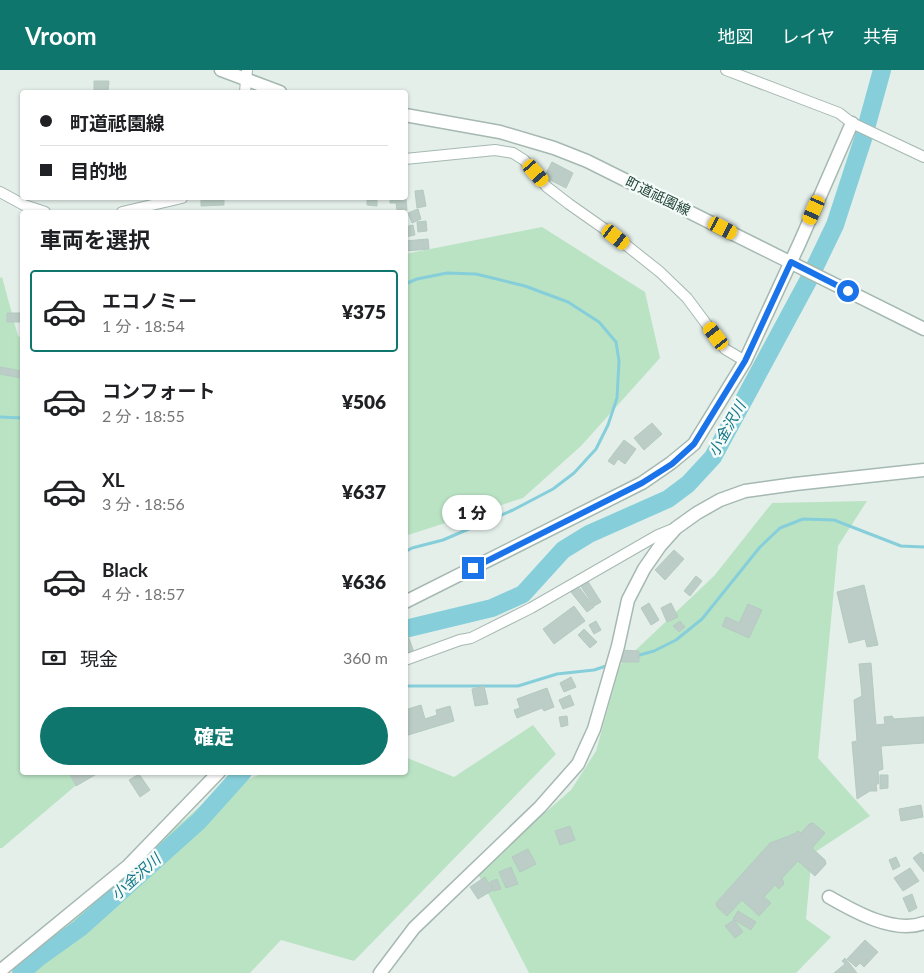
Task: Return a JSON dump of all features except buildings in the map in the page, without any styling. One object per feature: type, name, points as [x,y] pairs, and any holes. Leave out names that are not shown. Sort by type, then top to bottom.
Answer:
[{"type":"street","points":[[221,70],[274,90]]},
{"type":"street","points":[[726,70],[838,113],[855,124],[924,157]]},
{"type":"street","name":"町道祗園線","points":[[408,116],[500,132],[554,148],[587,161],[924,329]]},
{"type":"street","points":[[408,600],[642,483],[672,464],[694,444],[745,361],[855,124]]},
{"type":"street","points":[[408,159],[482,150],[513,153],[524,160],[547,187],[616,237],[660,272],[688,298],[725,348],[745,361]]},
{"type":"street","points":[[0,192],[24,205],[39,210]]},
{"type":"street","points":[[131,210],[173,200]]},
{"type":"street","points":[[380,973],[414,928],[540,807],[578,764],[594,730],[618,646],[628,600],[644,569],[660,546],[676,528],[720,500],[745,491],[924,470]]},
{"type":"street","points":[[408,659],[470,638],[531,608],[658,535],[676,528]]},
{"type":"street","points":[[0,971],[128,866],[216,775]]},
{"type":"street","points":[[829,897],[854,912],[891,925],[914,926],[924,923]]},
{"type":"green space","points":[[542,227],[645,292],[660,358],[581,446],[523,498],[408,535],[408,253]]},
{"type":"green space","points":[[2,277],[18,336],[20,337],[20,775],[80,775],[81,781],[2,848],[0,848],[0,278]]},
{"type":"green space","points":[[867,501],[838,546],[818,758],[870,816],[812,854],[806,919],[831,937],[796,973],[529,973],[477,872],[571,790],[596,751],[620,665],[714,576],[772,503]]},
{"type":"green space","points":[[533,725],[556,754],[354,961],[281,940],[250,973],[15,973],[18,965],[213,795],[258,775],[408,775],[408,758],[454,777]]},
{"type":"waterway","name":"小金沢川","points":[[408,628],[492,608],[523,594],[563,550],[589,534],[668,499],[688,484],[713,457],[809,279],[835,225],[863,139],[882,70]]},
{"type":"waterway","points":[[408,283],[447,273],[476,274],[525,286],[568,302],[599,322],[616,342],[619,361],[617,398],[608,425],[596,449],[574,473],[553,489],[513,510],[443,540],[408,550]]},
{"type":"waterway","points":[[0,417],[20,418]]},
{"type":"waterway","points":[[636,656],[654,651],[676,640],[702,619],[760,547],[780,528],[803,519],[834,520],[901,546],[924,547]]},
{"type":"waterway","points":[[408,686],[518,686],[557,674],[594,670],[609,665]]},
{"type":"waterway","name":"小金沢川","points":[[21,973],[38,958],[80,928],[199,821],[240,775]]},
{"type":"route","points":[[473,568],[642,483],[672,464],[694,444],[745,361],[791,262],[848,291]]}]
